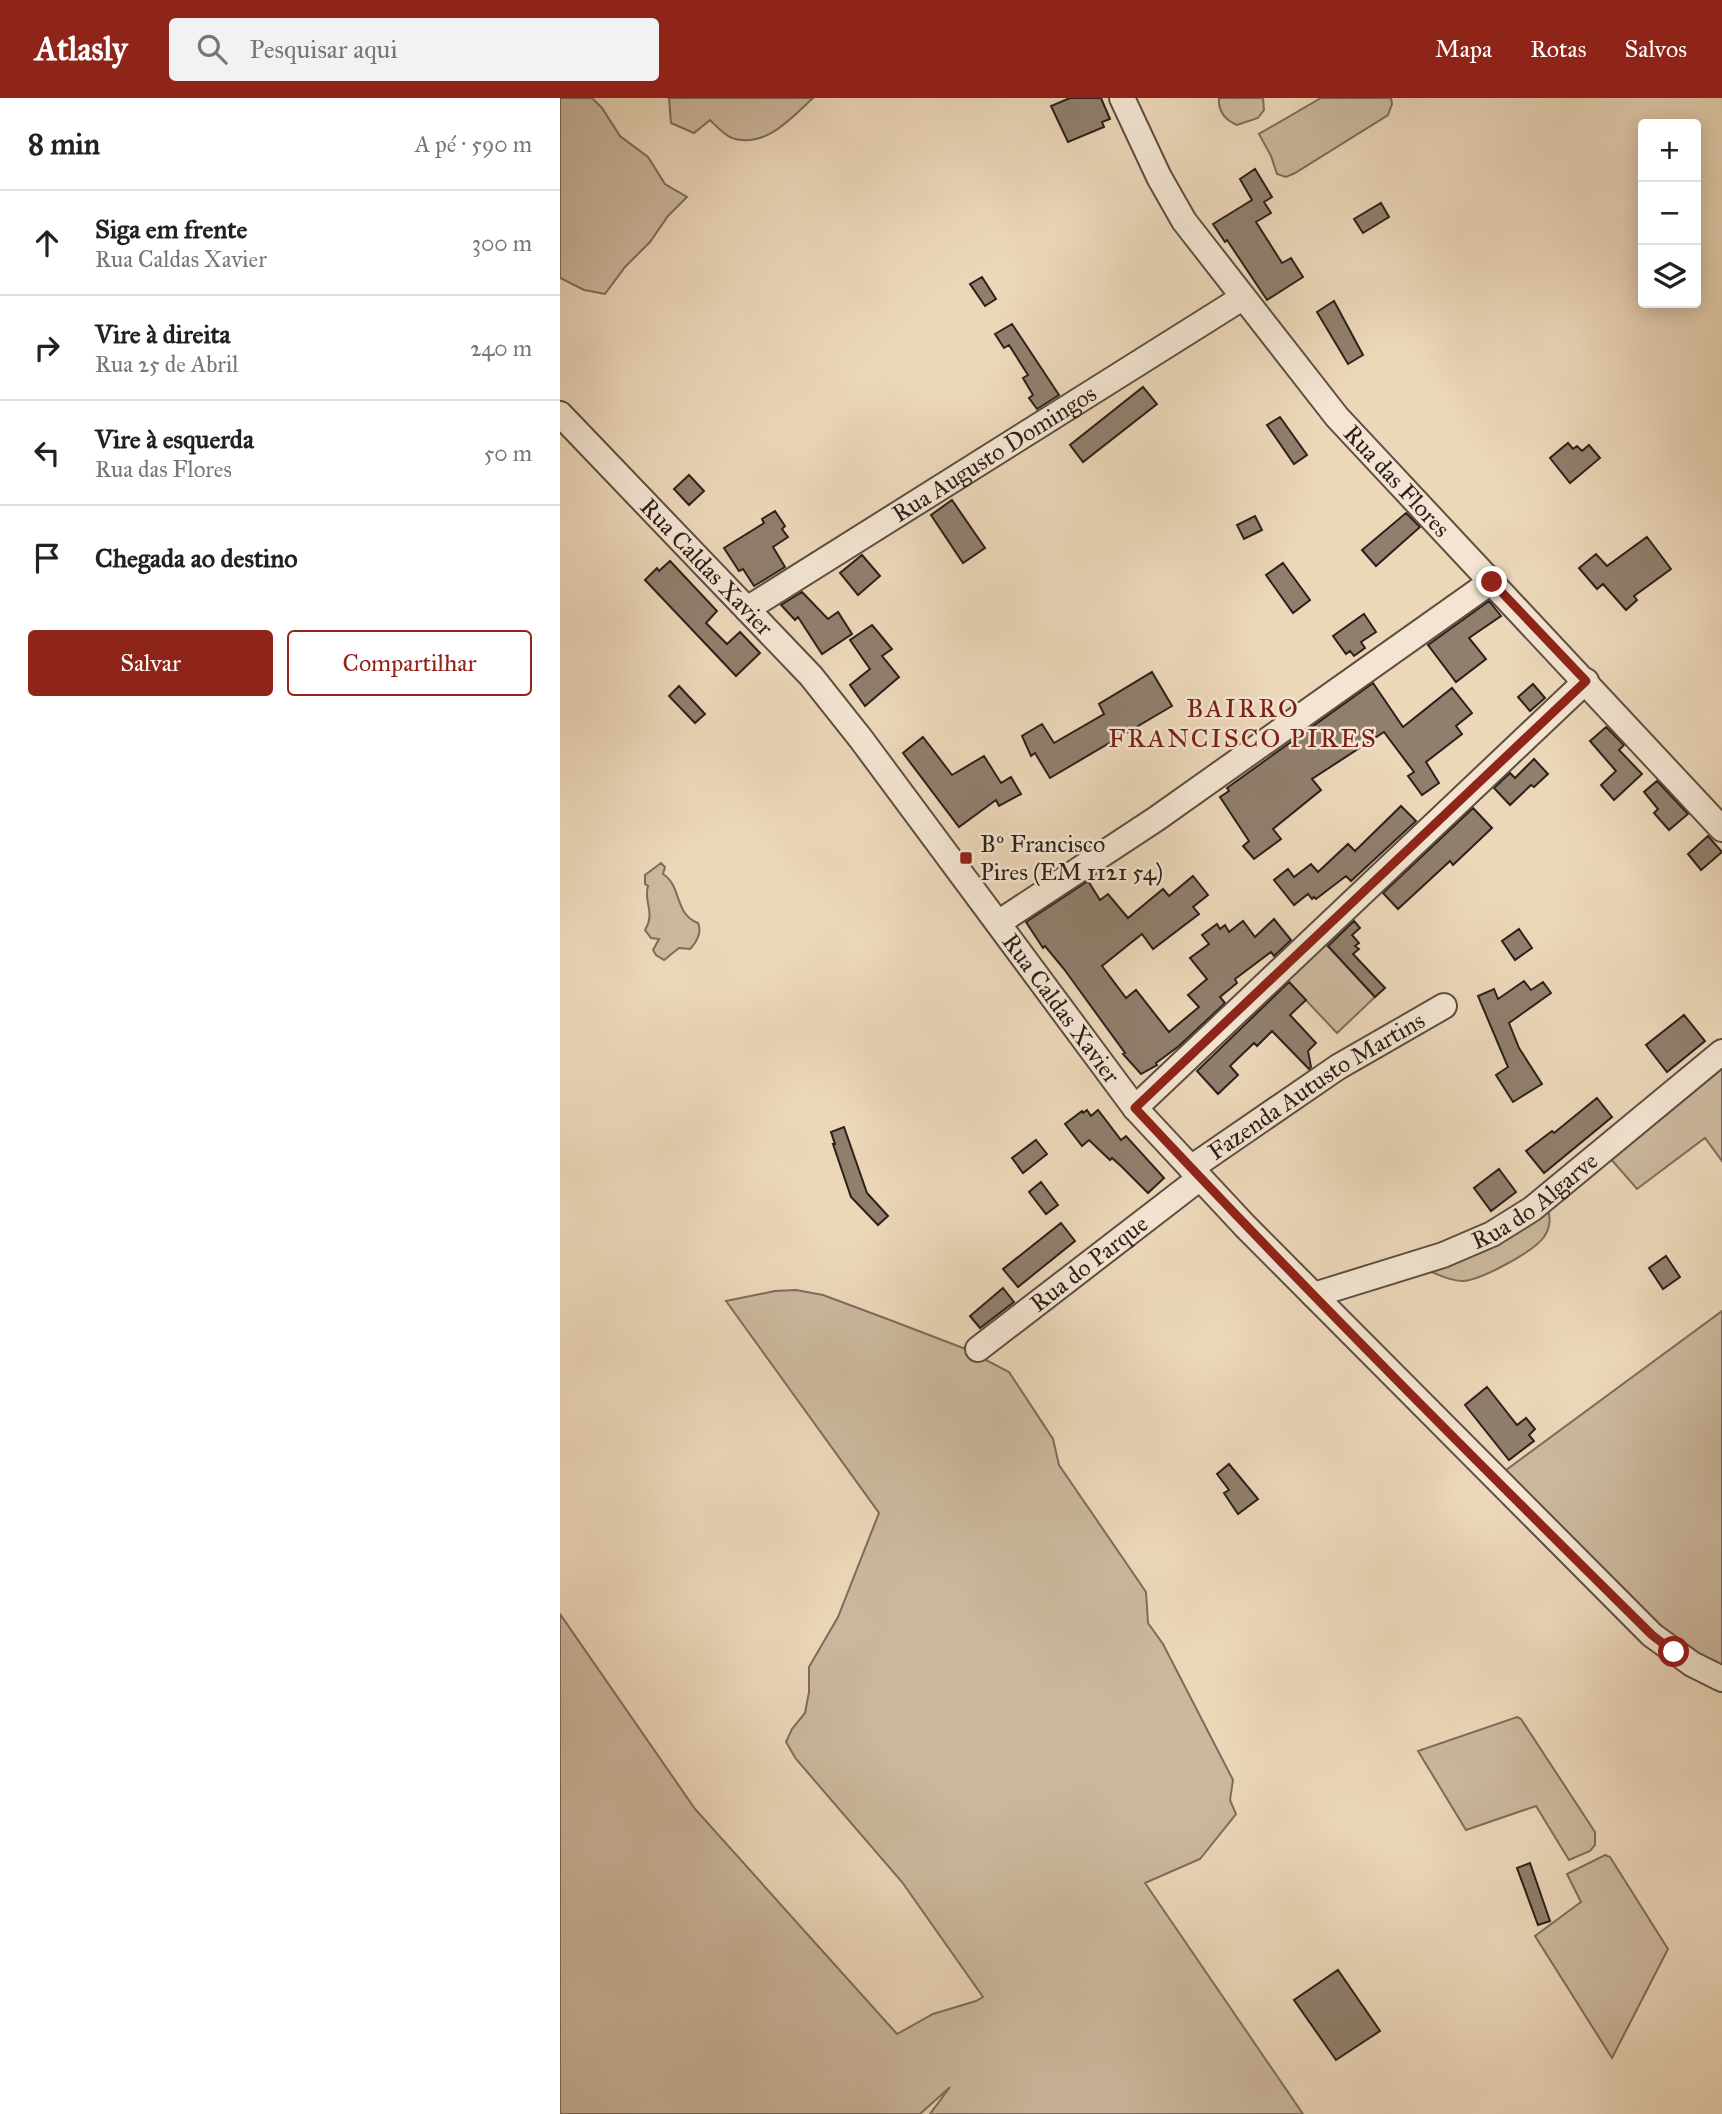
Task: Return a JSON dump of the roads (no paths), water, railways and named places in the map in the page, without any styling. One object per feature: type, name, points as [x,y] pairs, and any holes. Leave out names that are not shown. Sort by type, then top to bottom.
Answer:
[{"type":"street","name":"Rua das Flores","points":[[1122,98],[1159,177],[1184,221],[1337,417],[1722,829]]},
{"type":"street","name":"Rua Augusto Domingos","points":[[747,609],[1242,298]]},
{"type":"street","name":"Rua Caldas Xavier","points":[[560,414],[811,676],[861,739],[1135,1108],[1314,1295],[1652,1635],[1692,1664],[1722,1679]]},
{"type":"street","points":[[998,923],[1156,819],[1492,582]]},
{"type":"street","points":[[1135,1108],[1586,681]]},
{"type":"street","name":"Fazenda Autusto Martins","points":[[1196,1173],[1338,1067],[1444,1006]]},
{"type":"street","name":"Rua do Algarve","points":[[1314,1295],[1443,1255],[1492,1234],[1532,1209],[1722,1052]]},
{"type":"street","name":"Rua do Parque","points":[[978,1349],[1196,1173]]},
{"type":"place","name":"Bº Francisco Pires (EM 1121 54)","points":[[966,858]]},
{"type":"district","name":"BAIRRO FRANCISCO PIRES","points":[[1243,723]]}]
